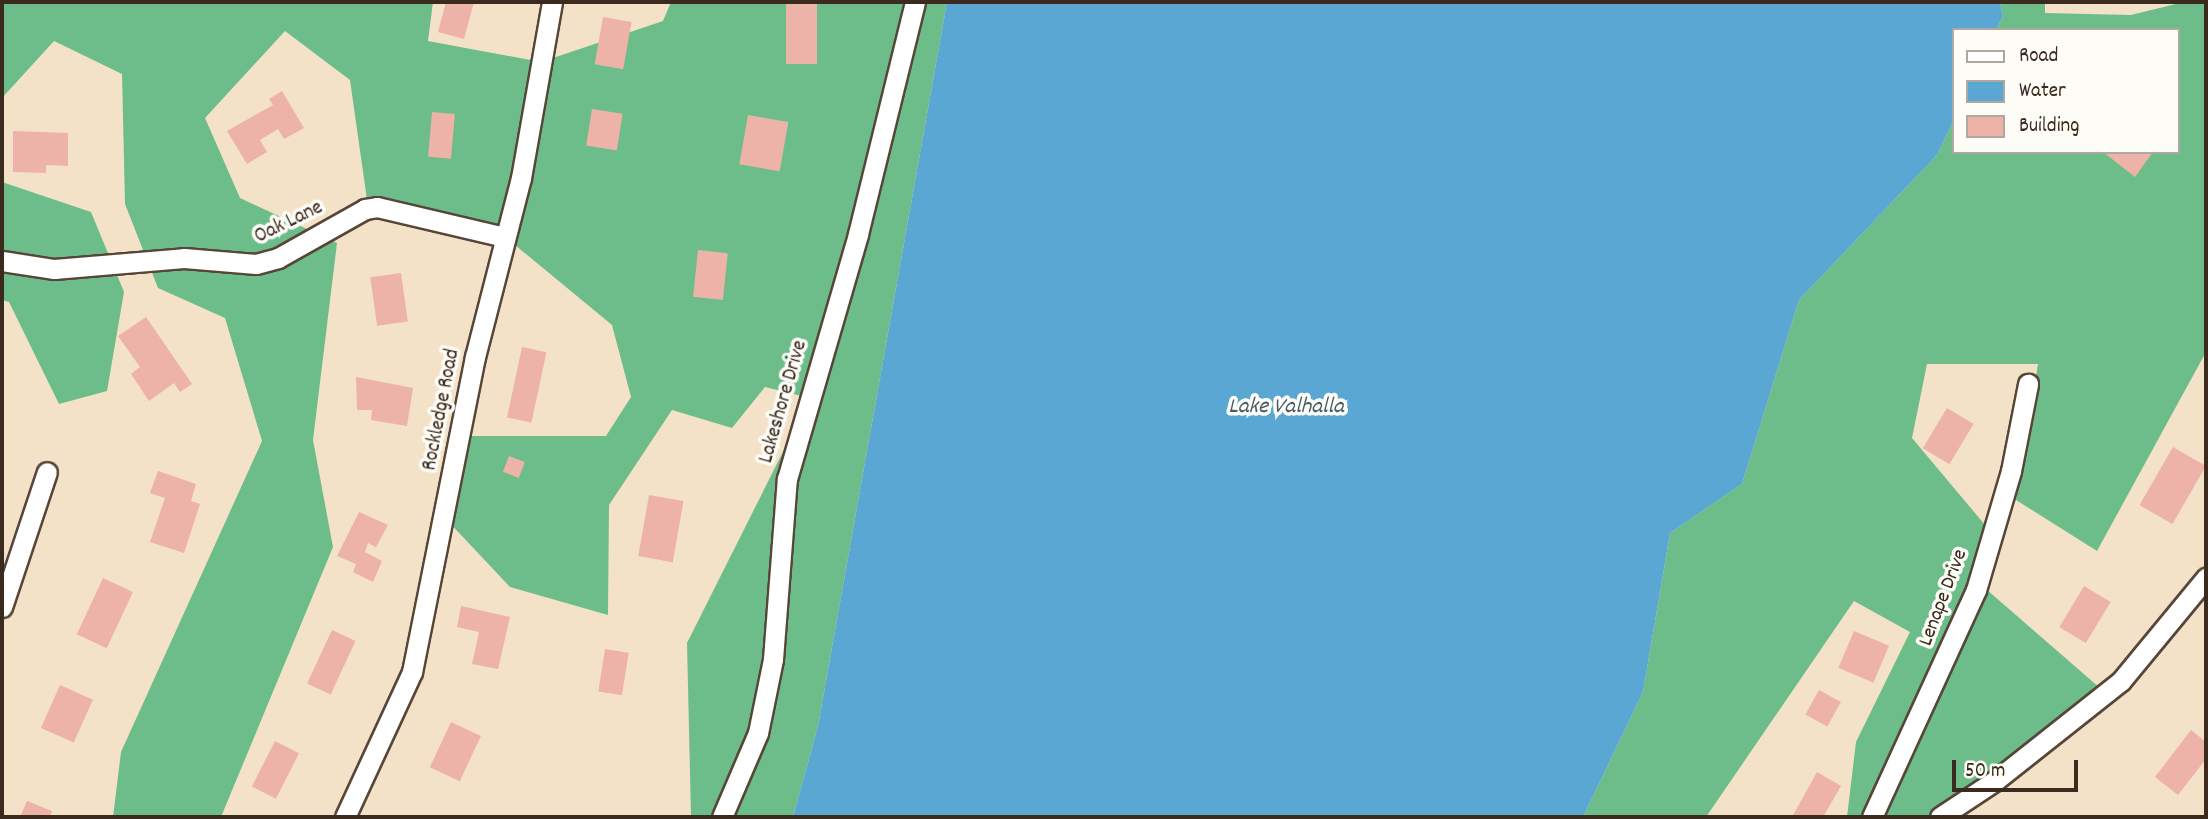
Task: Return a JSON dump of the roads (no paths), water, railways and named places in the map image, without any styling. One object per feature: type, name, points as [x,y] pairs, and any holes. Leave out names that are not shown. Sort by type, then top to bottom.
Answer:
[{"type":"street","name":"Rockledge Road","points":[[345,817],[412,672],[475,357],[521,178],[552,2]]},
{"type":"street","name":"Lakeshore Drive","points":[[722,817],[758,733],[773,659],[787,479],[855,242],[915,2]]},
{"type":"street","name":"Oak Lane","points":[[2,261],[54,269],[184,258],[256,264],[278,258],[377,207],[505,236]]},
{"type":"street","name":"Lenape Drive","points":[[1872,817],[1976,590],[2011,471],[2028,384]]},
{"type":"street","points":[[2,607],[47,472]]},
{"type":"street","points":[[1940,817],[1996,780],[2121,681],[2206,578]]},
{"type":"water","name":"Lake Valhalla","points":[[947,2],[2000,2],[2003,16],[1997,28],[1952,28],[1952,124],[1937,155],[1799,300],[1742,484],[1670,533],[1643,692],[1583,817],[793,817],[818,726]]}]
